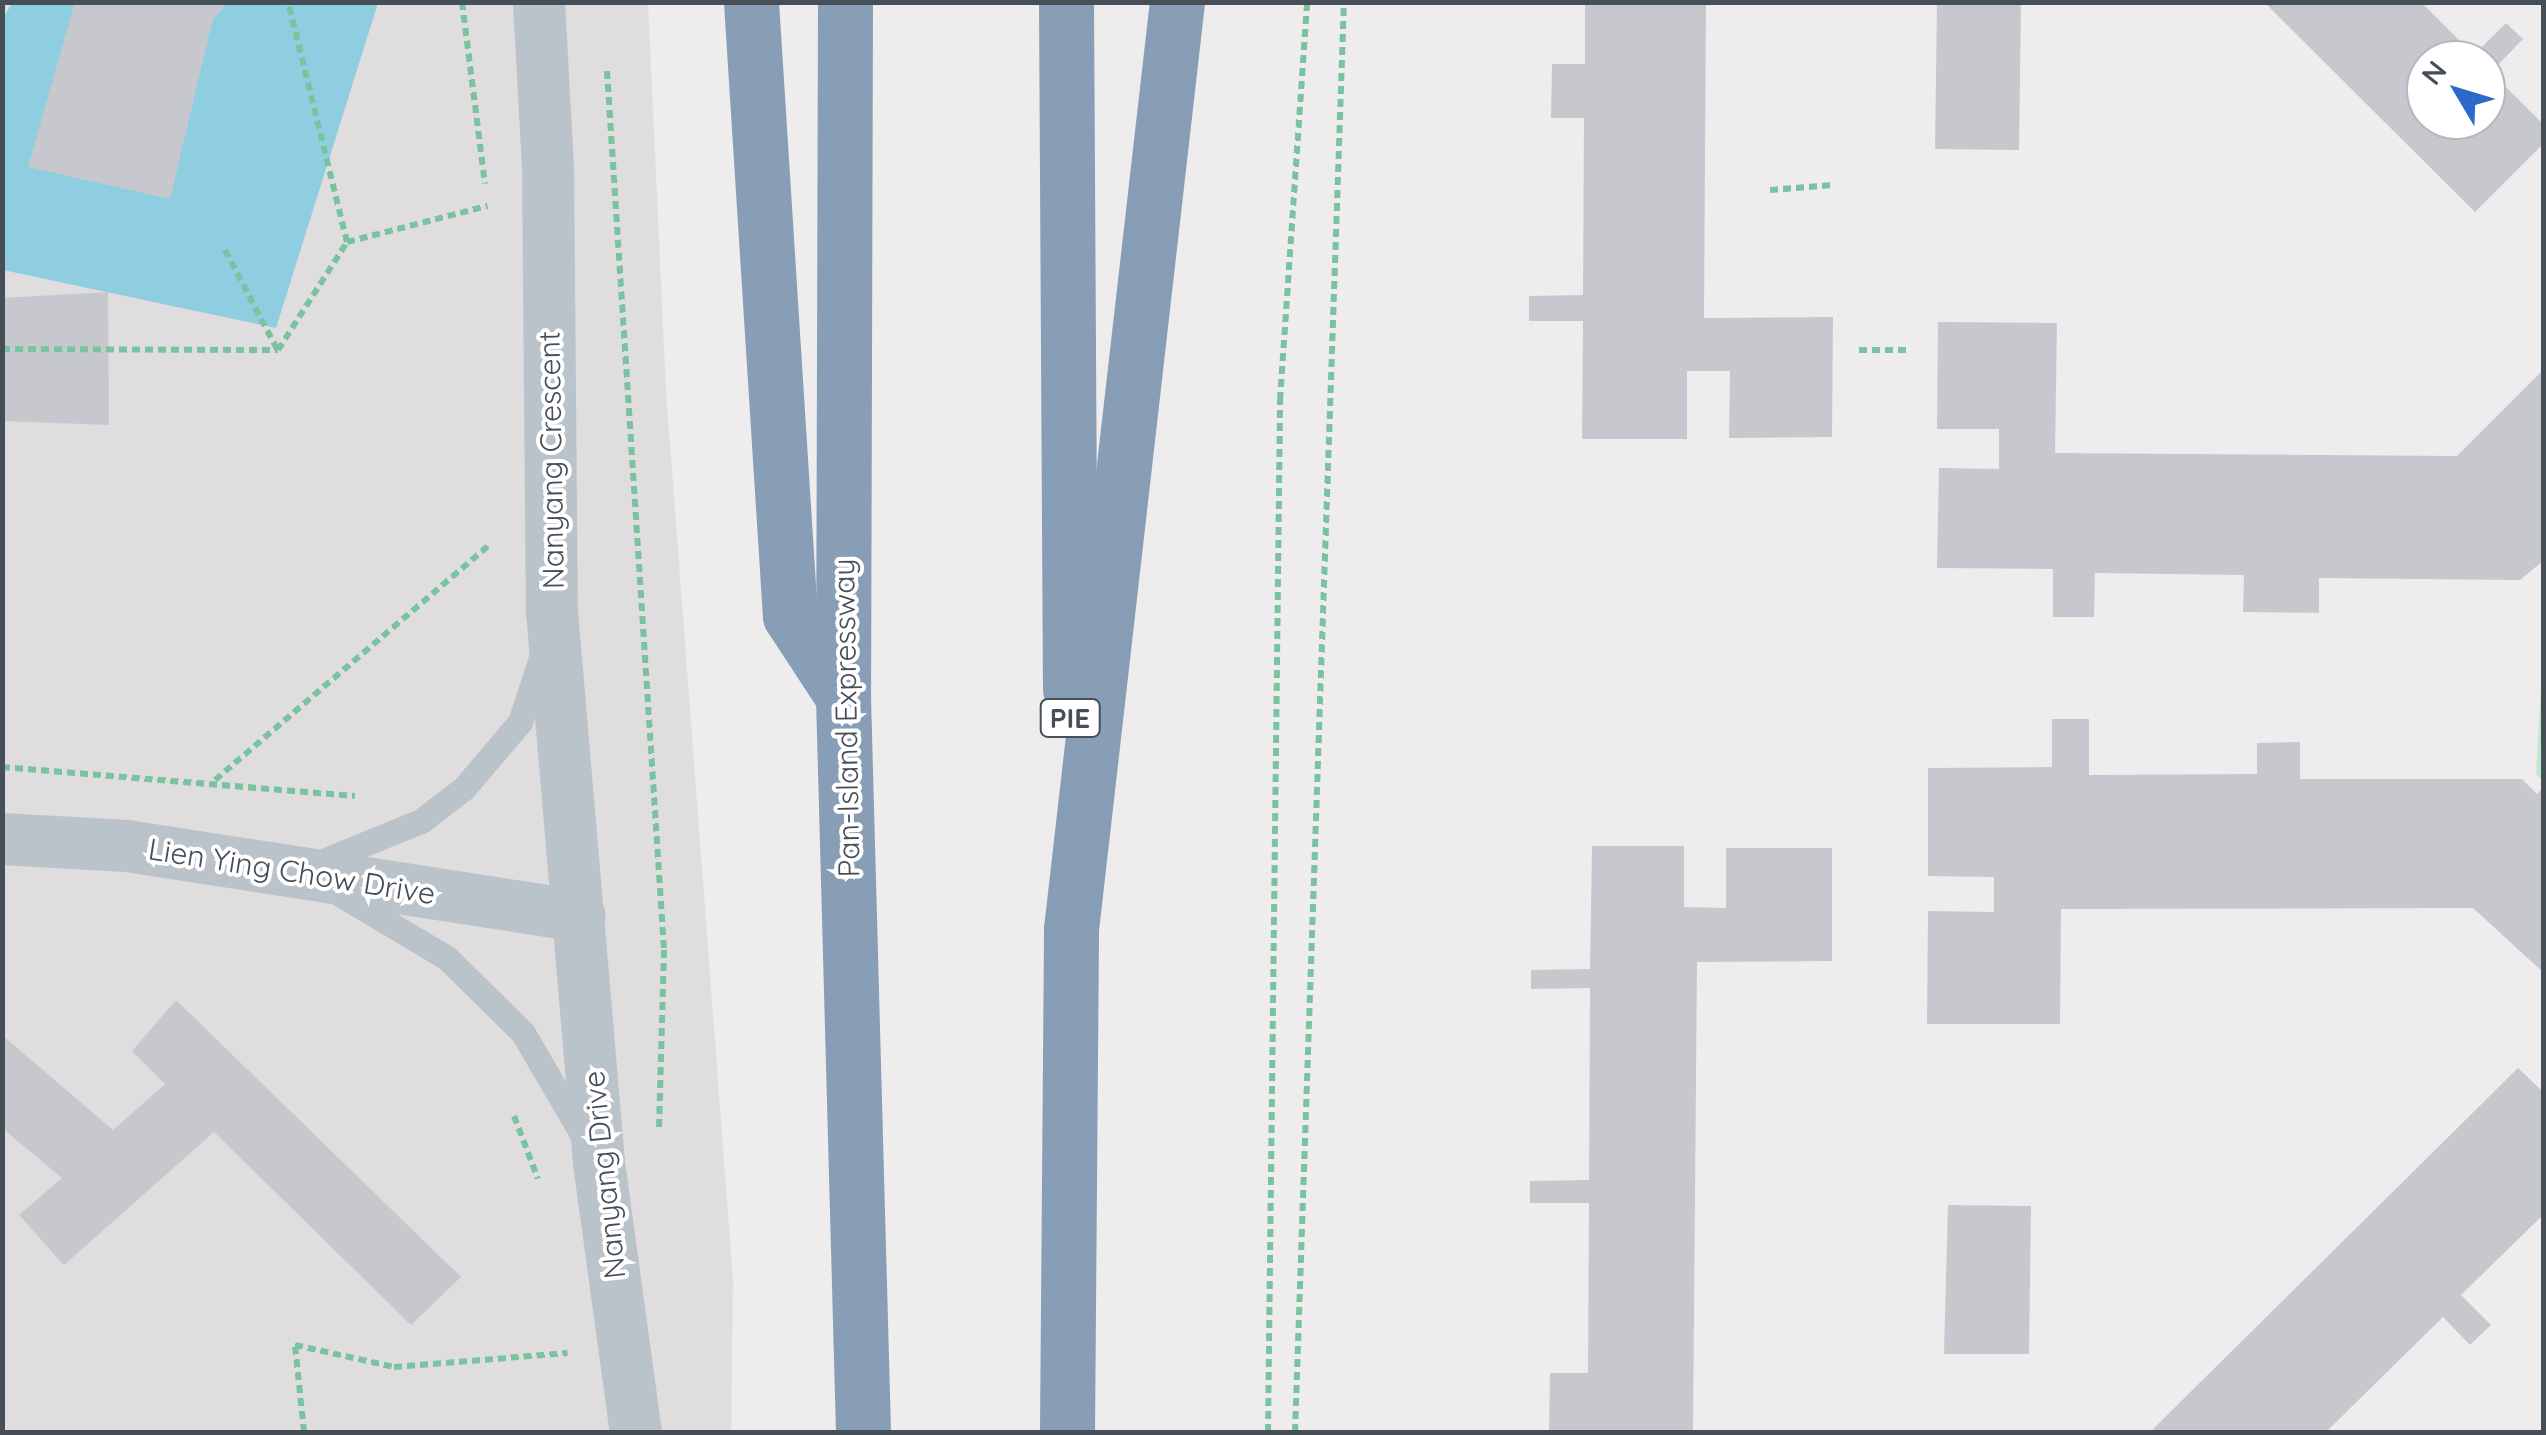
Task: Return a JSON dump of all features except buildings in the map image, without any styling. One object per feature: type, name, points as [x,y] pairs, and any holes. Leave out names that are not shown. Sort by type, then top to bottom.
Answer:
[{"type":"highway","points":[[750,2],[790,616],[844,697]]},
{"type":"highway","name":"Pan-Island Expressway","points":[[844,2],[844,697],[864,1432]]},
{"type":"highway","name":"PIE","points":[[1066,2],[1071,929],[1066,1432]]},
{"type":"highway","points":[[1071,929],[1177,2]]},
{"type":"street","name":"Nanyang Crescent","points":[[539,2],[548,166],[552,612],[580,916]]},
{"type":"street","name":"Lien Ying Chow Drive","points":[[2,839],[127,846],[580,916]]},
{"type":"street","name":"Nanyang Drive","points":[[580,916],[599,1163],[636,1432]]},
{"type":"lane","points":[[299,870],[421,821],[464,788],[520,722],[552,612]]},
{"type":"lane","points":[[299,870],[447,958],[522,1033],[599,1163]]},
{"type":"path","points":[[288,2],[346,242]]},
{"type":"path","points":[[462,2],[488,226]]},
{"type":"path","points":[[1268,1432],[1280,400],[1306,2]]},
{"type":"path","points":[[1295,1432],[1344,2]]},
{"type":"path","points":[[606,60],[664,950],[659,1136]]},
{"type":"path","points":[[1770,190],[1833,184]]},
{"type":"path","points":[[278,350],[346,242],[487,206]]},
{"type":"path","points":[[225,250],[278,350]]},
{"type":"path","points":[[2,349],[278,350]]},
{"type":"path","points":[[1859,350],[1906,350]]},
{"type":"path","points":[[214,781],[501,535],[500,554]]},
{"type":"path","points":[[2,767],[214,781],[374,798]]},
{"type":"path","points":[[505,1100],[540,1184]]},
{"type":"path","points":[[565,1334],[570,1369]]},
{"type":"path","points":[[304,1432],[294,1345],[394,1367],[568,1353]]},
{"type":"shaded area","points":[[3,3],[648,3],[666,391],[733,1280],[731,1432],[3,1432]]},
{"type":"green space","points":[[2543,654],[2543,781],[2536,774]]},
{"type":"water","points":[[12,3],[378,3],[276,328],[3,270],[2,20]]}]
